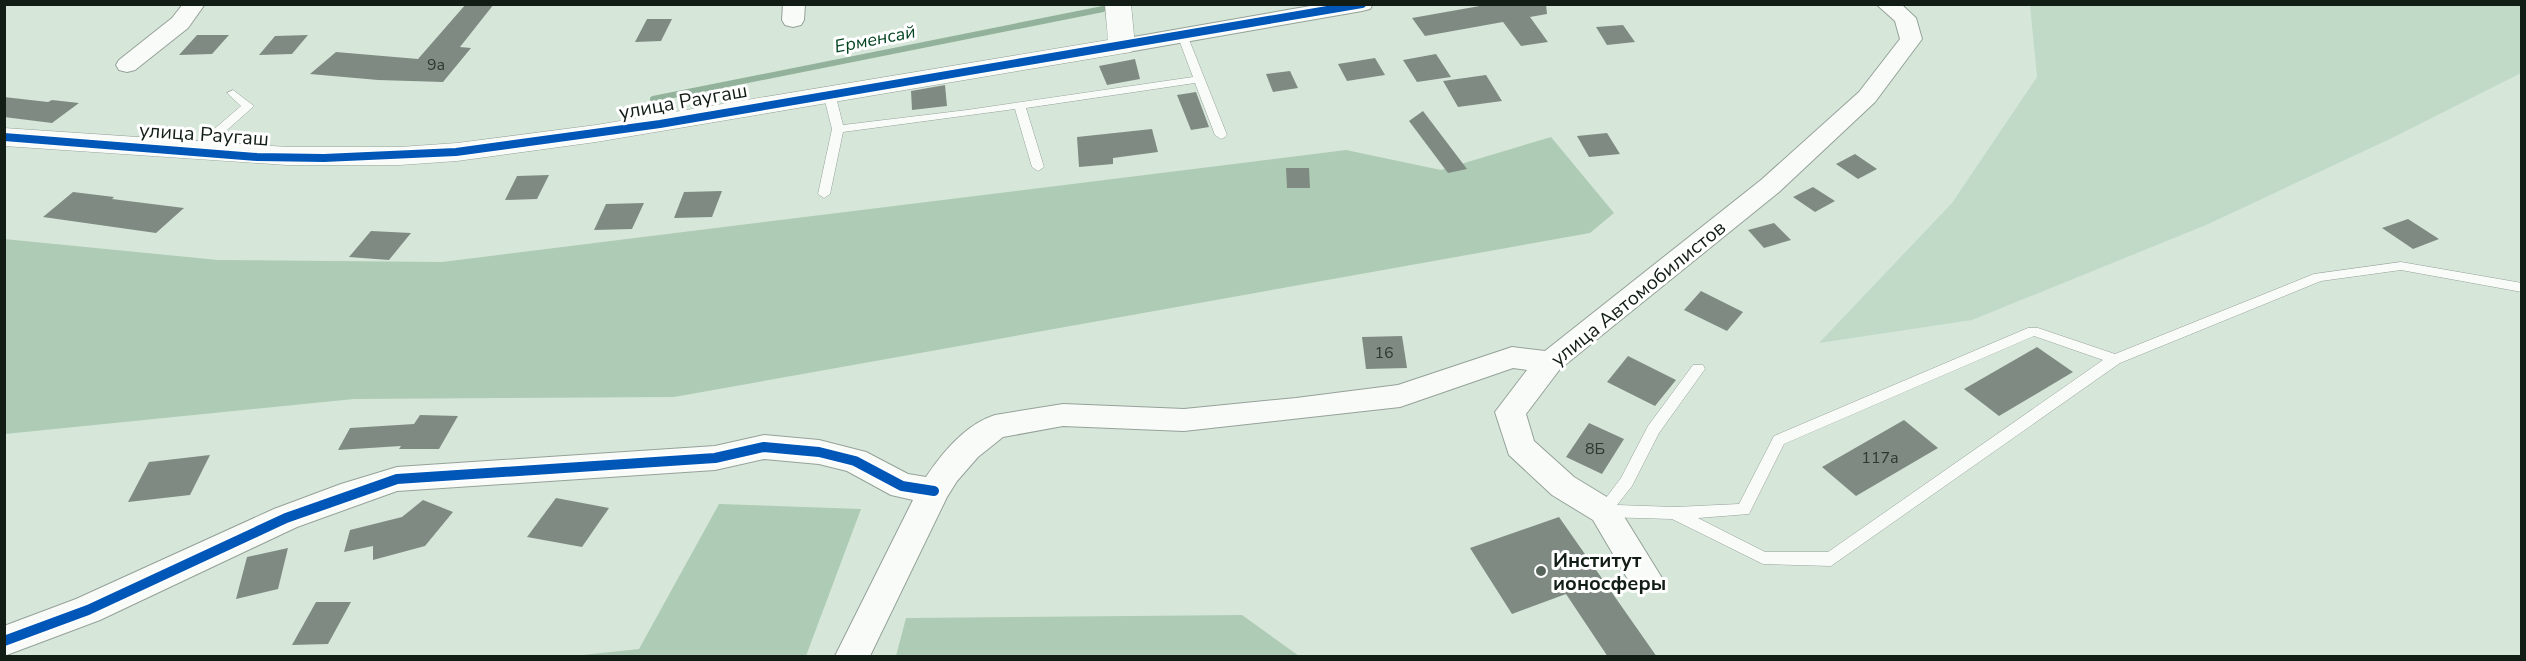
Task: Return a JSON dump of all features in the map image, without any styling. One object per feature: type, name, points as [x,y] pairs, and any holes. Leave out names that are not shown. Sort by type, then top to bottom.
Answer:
[{"type":"street","points":[[127,66],[180,23],[194,4]]},
{"type":"street","points":[[1118,4],[1122,46]]},
{"type":"street","name":"улица Раугаш","points":[[4,137],[195,152],[324,158],[456,152],[660,124],[829,93],[1183,37],[1362,4]]},
{"type":"street","name":"улица Автомобилистов","points":[[1645,578],[1604,511],[1563,486],[1520,447],[1510,412],[1550,362],[1770,186],[1867,98],[1911,39],[1896,11]]},
{"type":"street","points":[[853,657],[934,491],[946,472],[967,449],[995,427],[1063,415],[1184,420],[1296,409],[1400,396],[1512,357],[1550,362]]},
{"type":"street","points":[[4,641],[44,629],[294,514],[355,491],[397,480],[715,458],[764,447],[819,452],[855,461],[902,486],[934,491]]},
{"type":"lane","points":[[1183,37],[1221,135]]},
{"type":"lane","points":[[838,129],[1201,79]]},
{"type":"lane","points":[[195,152],[248,106],[233,93]]},
{"type":"lane","points":[[824,194],[838,129],[829,93]]},
{"type":"lane","points":[[1020,105],[1038,167]]},
{"type":"lane","points":[[1674,513],[1763,558],[1831,559],[2115,359],[2319,277],[2401,266],[2522,288]]},
{"type":"lane","points":[[1604,511],[1674,513],[1744,510],[1779,440],[2033,331],[2115,359]]},
{"type":"lane","points":[[1604,511],[1627,482],[1653,430],[1698,369]]},
{"type":"green space","points":[[2030,5],[2521,5],[2521,73],[2392,138],[2206,225],[1972,320],[1819,343],[1952,203],[2037,77]]},
{"type":"green space","points":[[1551,137],[1614,213],[1590,233],[674,397],[354,399],[5,434],[4,239],[218,260],[442,262],[1346,150],[1441,170]]},
{"type":"green space","points":[[719,504],[861,509],[806,656],[573,656],[639,649]]},
{"type":"green space","points":[[1242,615],[1299,656],[896,656],[906,618]]},
{"type":"building","points":[[466,4],[494,4],[460,47],[471,48],[443,82],[378,80],[310,74],[336,52],[418,59]]},
{"type":"building","points":[[1491,4],[1546,4],[1547,14],[1530,17],[1548,42],[1521,46],[1503,22],[1425,36],[1412,18]]},
{"type":"building","points":[[647,19],[672,19],[661,41],[635,42]]},
{"type":"building","points":[[1623,25],[1635,42],[1607,45],[1596,27]]},
{"type":"building","points":[[197,35],[229,35],[212,54],[179,55]]},
{"type":"building","points":[[308,35],[292,54],[259,55],[275,36]]},
{"type":"building","points":[[1436,54],[1451,77],[1417,82],[1403,60]]},
{"type":"building","points":[[1375,58],[1385,75],[1347,81],[1338,64]]},
{"type":"building","points":[[1135,59],[1140,79],[1107,85],[1099,66]]},
{"type":"building","points":[[1290,71],[1298,88],[1273,92],[1266,74]]},
{"type":"building","points":[[1486,75],[1502,101],[1458,107],[1443,81]]},
{"type":"building","points":[[945,85],[947,106],[912,110],[911,91]]},
{"type":"building","points":[[1196,92],[1209,127],[1191,130],[1177,95]]},
{"type":"building","points":[[4,97],[79,103],[52,123],[4,117]]},
{"type":"building","points":[[1423,111],[1467,169],[1448,173],[1409,121]]},
{"type":"building","points":[[1152,129],[1158,152],[1113,158],[1113,164],[1079,167],[1077,137]]},
{"type":"building","points":[[1607,133],[1620,154],[1589,157],[1577,136]]},
{"type":"building","points":[[1855,154],[1877,169],[1858,179],[1836,164]]},
{"type":"building","points":[[1286,168],[1309,168],[1310,188],[1287,188]]},
{"type":"building","points":[[549,175],[537,199],[505,200],[517,176]]},
{"type":"building","points":[[1813,187],[1835,201],[1815,212],[1793,197]]},
{"type":"building","points":[[722,191],[712,217],[674,218],[684,192]]},
{"type":"building","points":[[73,192],[184,208],[156,233],[43,217]]},
{"type":"building","points":[[644,203],[632,229],[594,230],[606,204]]},
{"type":"building","points":[[2408,219],[2439,239],[2413,249],[2382,228]]},
{"type":"building","points":[[1774,223],[1791,240],[1764,248],[1748,230]]},
{"type":"building","points":[[371,231],[411,233],[389,260],[349,257]]},
{"type":"building","points":[[1701,291],[1743,312],[1727,331],[1684,310]]},
{"type":"building","points":[[1402,336],[1407,368],[1366,369],[1362,337]]},
{"type":"building","points":[[2037,347],[2073,372],[1999,416],[1964,389]]},
{"type":"building","points":[[1628,356],[1676,380],[1655,406],[1607,382]]},
{"type":"building","points":[[420,415],[458,416],[439,449],[399,449],[401,446],[338,450],[350,428],[414,424]]},
{"type":"building","points":[[1904,420],[1938,448],[1856,496],[1822,467]]},
{"type":"building","points":[[1589,423],[1624,439],[1602,474],[1566,457]]},
{"type":"building","points":[[210,455],[190,495],[128,502],[149,462]]},
{"type":"building","points":[[556,498],[609,508],[582,547],[527,537]]},
{"type":"building","points":[[423,500],[453,512],[425,546],[373,560],[373,546],[344,552],[350,530],[402,517]]},
{"type":"building","name":"Институт ионосферы","points":[[1559,517],[1657,657],[1608,657],[1566,594],[1512,614],[1470,548]]},
{"type":"building","points":[[288,548],[278,589],[236,599],[247,557]]},
{"type":"building","points":[[316,602],[351,602],[328,644],[292,645]]},
{"type":"waterway","name":"Ерменсай","points":[[653,99],[1103,9]]},
{"type":"cycle path","points":[[4,137],[257,157],[324,158],[456,152],[660,124],[1362,4]]},
{"type":"cycle path","points":[[4,641],[88,610],[286,518],[397,479],[715,458],[764,447],[819,452],[855,461],[902,486],[934,491]]},
{"type":"place","name":"Институт ионосферы","points":[[1541,571]]}]
